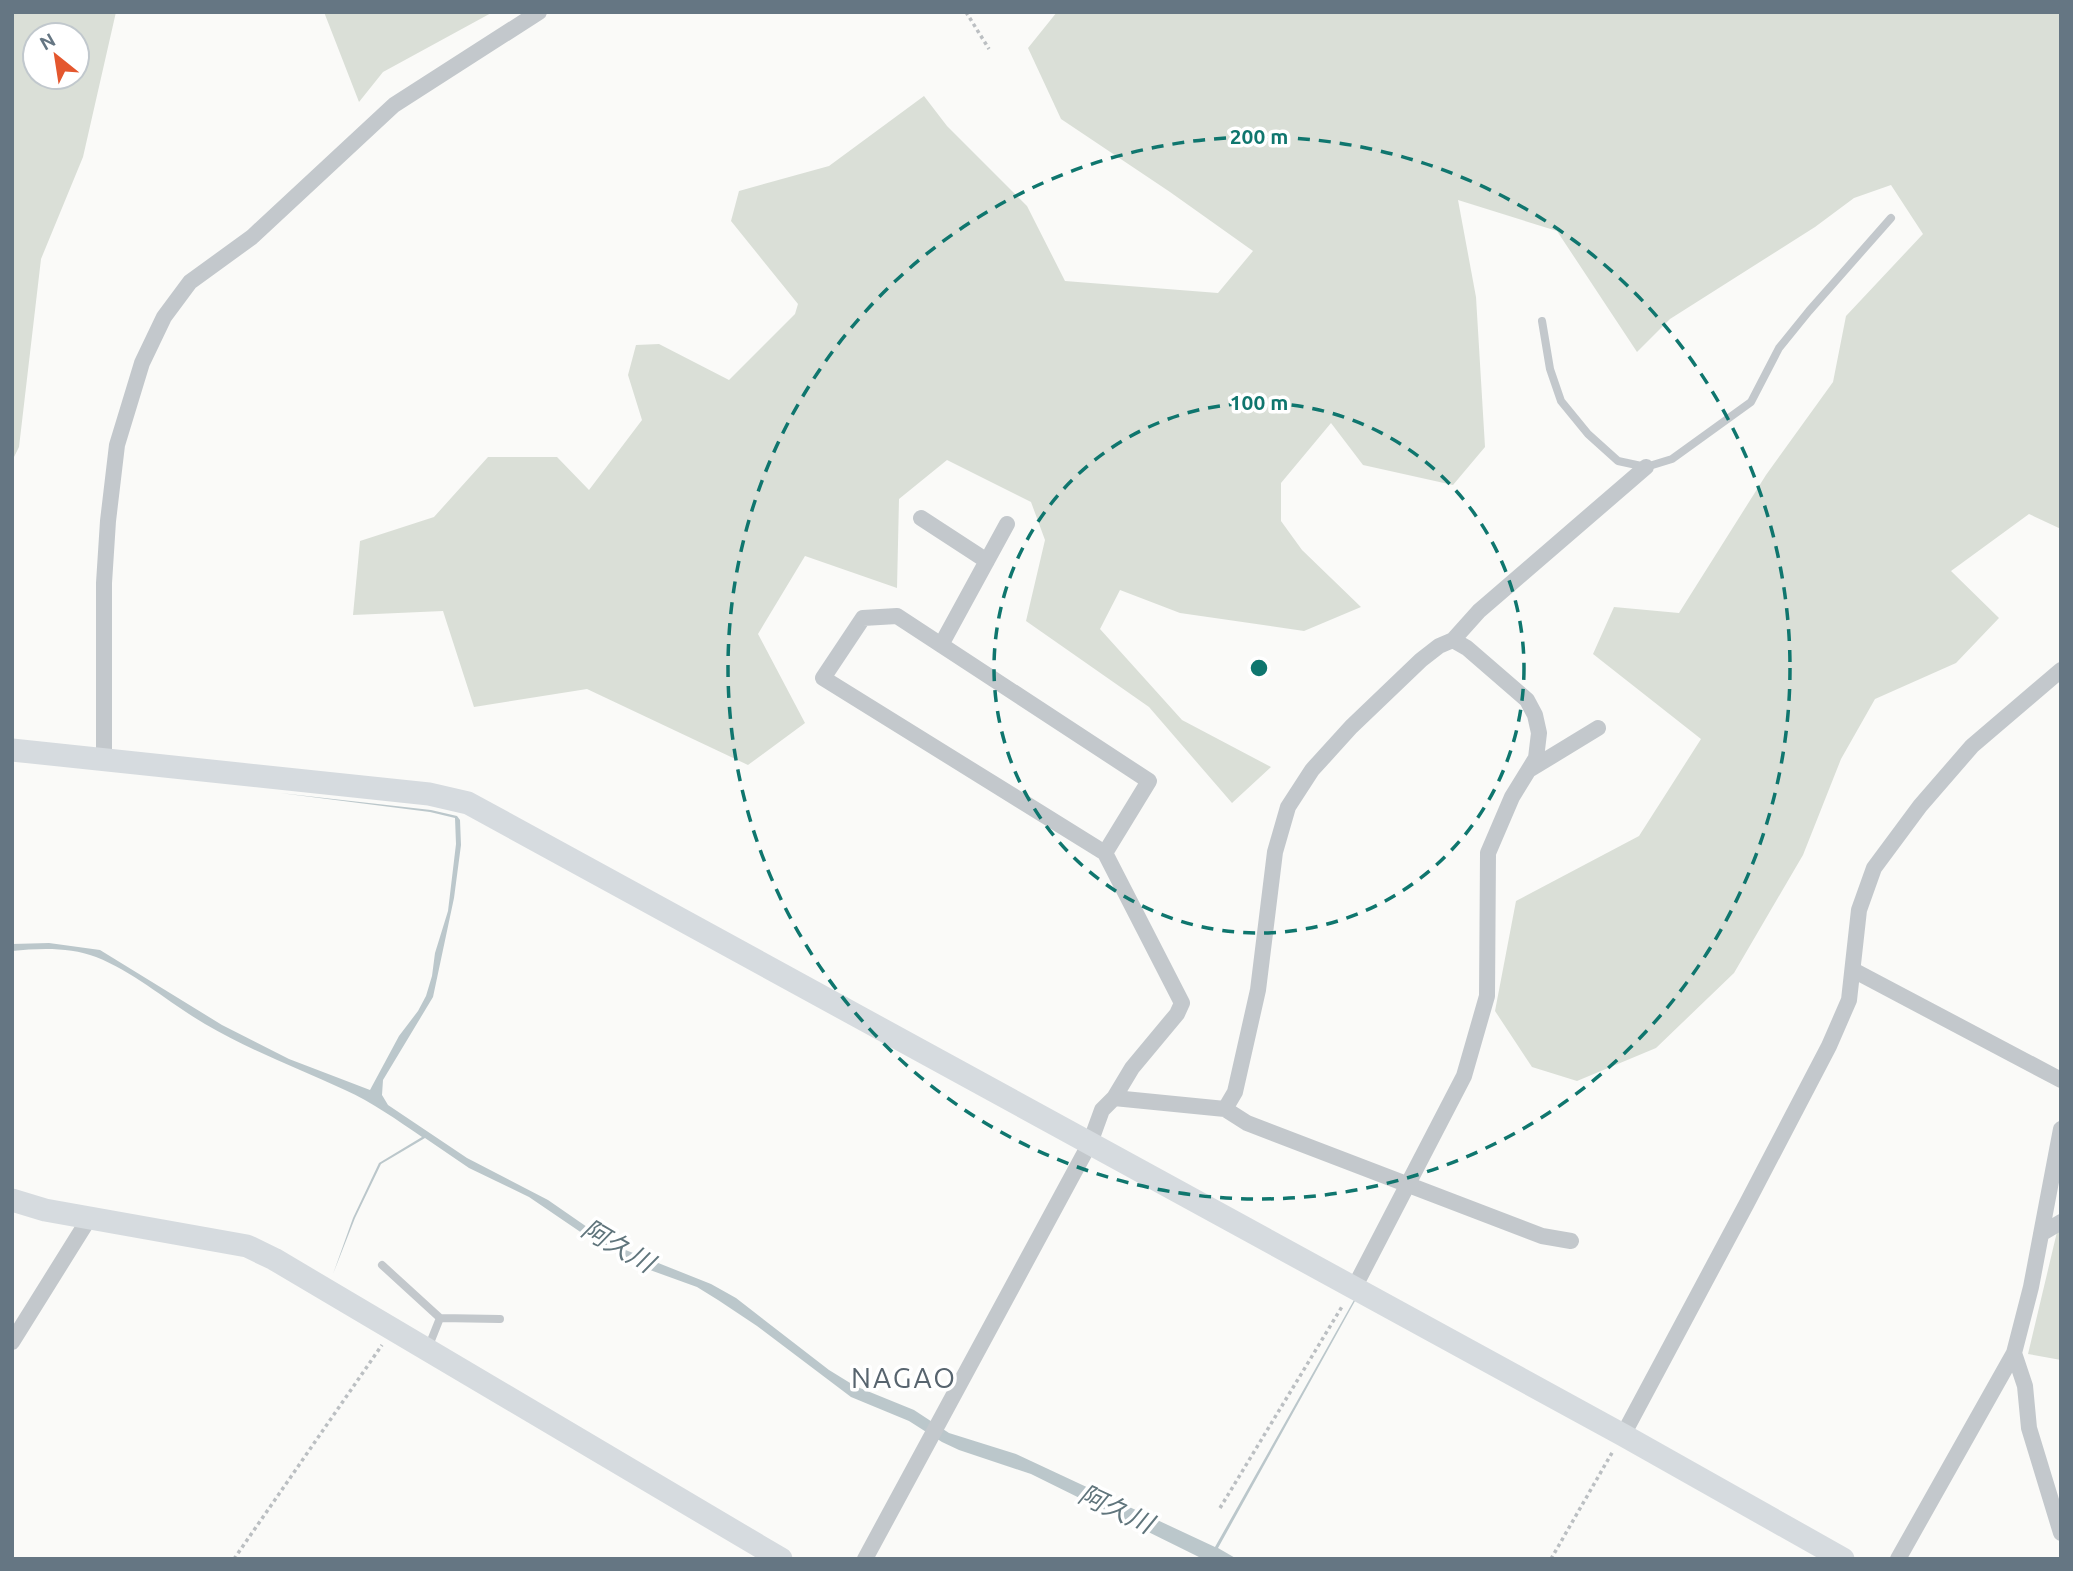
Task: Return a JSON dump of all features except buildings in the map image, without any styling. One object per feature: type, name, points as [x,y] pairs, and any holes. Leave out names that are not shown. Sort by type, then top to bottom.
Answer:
[{"type":"street","points":[[104,760],[104,583],[117,445],[142,363],[164,317],[190,282],[252,237],[394,105],[539,12]]},
{"type":"street","points":[[1225,1109],[1236,1092],[1258,990],[1275,852],[1288,807],[1312,770],[1351,727],[1421,660],[1452,640],[1479,611],[1646,467]]},
{"type":"street","points":[[921,518],[987,561]]},
{"type":"street","points":[[942,645],[1007,524]]},
{"type":"street","points":[[865,1559],[916,1460],[1090,1143],[1101,1110],[1114,1098],[1132,1068],[1177,1014],[1182,1003],[1105,853],[823,678],[863,618],[897,617],[1149,781],[1105,853]]},
{"type":"street","points":[[1354,1288],[1464,1076],[1487,996],[1488,853],[1512,797],[1536,758],[1539,733],[1535,715],[1527,700],[1467,648],[1452,640]]},
{"type":"street","points":[[1623,1435],[1829,1046],[1849,1000],[1859,910],[1874,868],[1920,806],[1972,747],[2061,670]]},
{"type":"street","points":[[1529,770],[1598,728]]},
{"type":"street","points":[[12,750],[429,794],[468,803],[1623,1435],[1843,1559]]},
{"type":"street","points":[[1853,970],[2061,1080]]},
{"type":"street","points":[[1114,1098],[1225,1109],[1247,1123],[1542,1236],[1571,1241]]},
{"type":"street","points":[[1898,1559],[2014,1353],[2031,1287],[2061,1129]]},
{"type":"street","points":[[12,1200],[45,1210],[247,1247],[274,1259],[781,1559]]},
{"type":"street","points":[[12,1342],[90,1217]]},
{"type":"street","points":[[2041,1234],[2061,1222]]},
{"type":"street","points":[[2014,1353],[2025,1386],[2029,1428],[2061,1533]]},
{"type":"lane","points":[[1542,321],[1550,369],[1561,401],[1588,434],[1618,461],[1646,467],[1672,459],[1751,402],[1779,348],[1891,218]]},
{"type":"lane","points":[[382,1265],[440,1318],[500,1319]]},
{"type":"lane","points":[[427,1349],[440,1318]]},
{"type":"path","points":[[966,12],[989,49]]},
{"type":"path","points":[[1220,1508],[1354,1288]]},
{"type":"path","points":[[234,1559],[393,1329]]},
{"type":"path","points":[[1551,1559],[1623,1435]]},
{"type":"shaded area","points":[[12,12],[116,12],[83,157],[41,259],[19,447],[12,461]]},
{"type":"shaded area","points":[[324,12],[493,12],[383,72],[359,102]]},
{"type":"shaded area","points":[[1057,12],[2061,12],[2061,529],[2029,514],[1951,571],[1999,618],[1956,663],[1875,699],[1841,759],[1803,855],[1734,973],[1656,1048],[1577,1081],[1532,1067],[1495,1011],[1516,901],[1639,836],[1701,739],[1593,654],[1614,607],[1679,613],[1766,475],[1833,382],[1846,316],[1923,234],[1891,185],[1854,198],[1815,227],[1670,319],[1637,352],[1557,231],[1458,200],[1476,297],[1485,447],[1453,485],[1363,465],[1331,423],[1281,483],[1281,521],[1302,550],[1361,607],[1304,631],[1180,613],[1120,590],[1100,629],[1182,720],[1271,767],[1232,803],[1149,707],[1026,621],[1045,540],[1031,502],[947,460],[899,499],[897,588],[805,556],[758,634],[805,723],[748,765],[587,689],[474,707],[443,611],[353,615],[360,541],[434,517],[488,457],[557,457],[589,490],[642,420],[628,375],[636,345],[659,344],[729,380],[795,314],[798,304],[731,221],[739,191],[829,166],[924,96],[947,126],[1027,206],[1065,281],[1218,293],[1253,251],[1061,119],[1028,48]]},
{"type":"shaded area","points":[[2061,1215],[2061,1360],[2028,1354]]},
{"type":"water","name":"阿久川","points":[[280,793],[431,810],[457,816],[460,820],[461,845],[454,898],[433,997],[383,1080],[382,1095],[388,1105],[467,1158],[548,1200],[613,1245],[711,1284],[736,1298],[829,1370],[855,1386],[914,1410],[949,1433],[1016,1454],[1215,1547],[1354,1300],[1218,1548],[1237,1559],[1203,1559],[1031,1474],[959,1450],[909,1421],[851,1397],[757,1326],[697,1287],[650,1270],[601,1246],[529,1197],[469,1168],[425,1138],[381,1164],[355,1218],[333,1274],[353,1218],[379,1163],[422,1137],[355,1095],[222,1033],[139,980],[96,957],[65,950],[12,951],[12,944],[49,943],[100,950],[222,1025],[289,1059],[370,1090],[399,1036],[426,996],[448,911],[456,844],[455,818],[430,812]]},
{"type":"district","name":"NAGAO","points":[[904,1378]]}]
